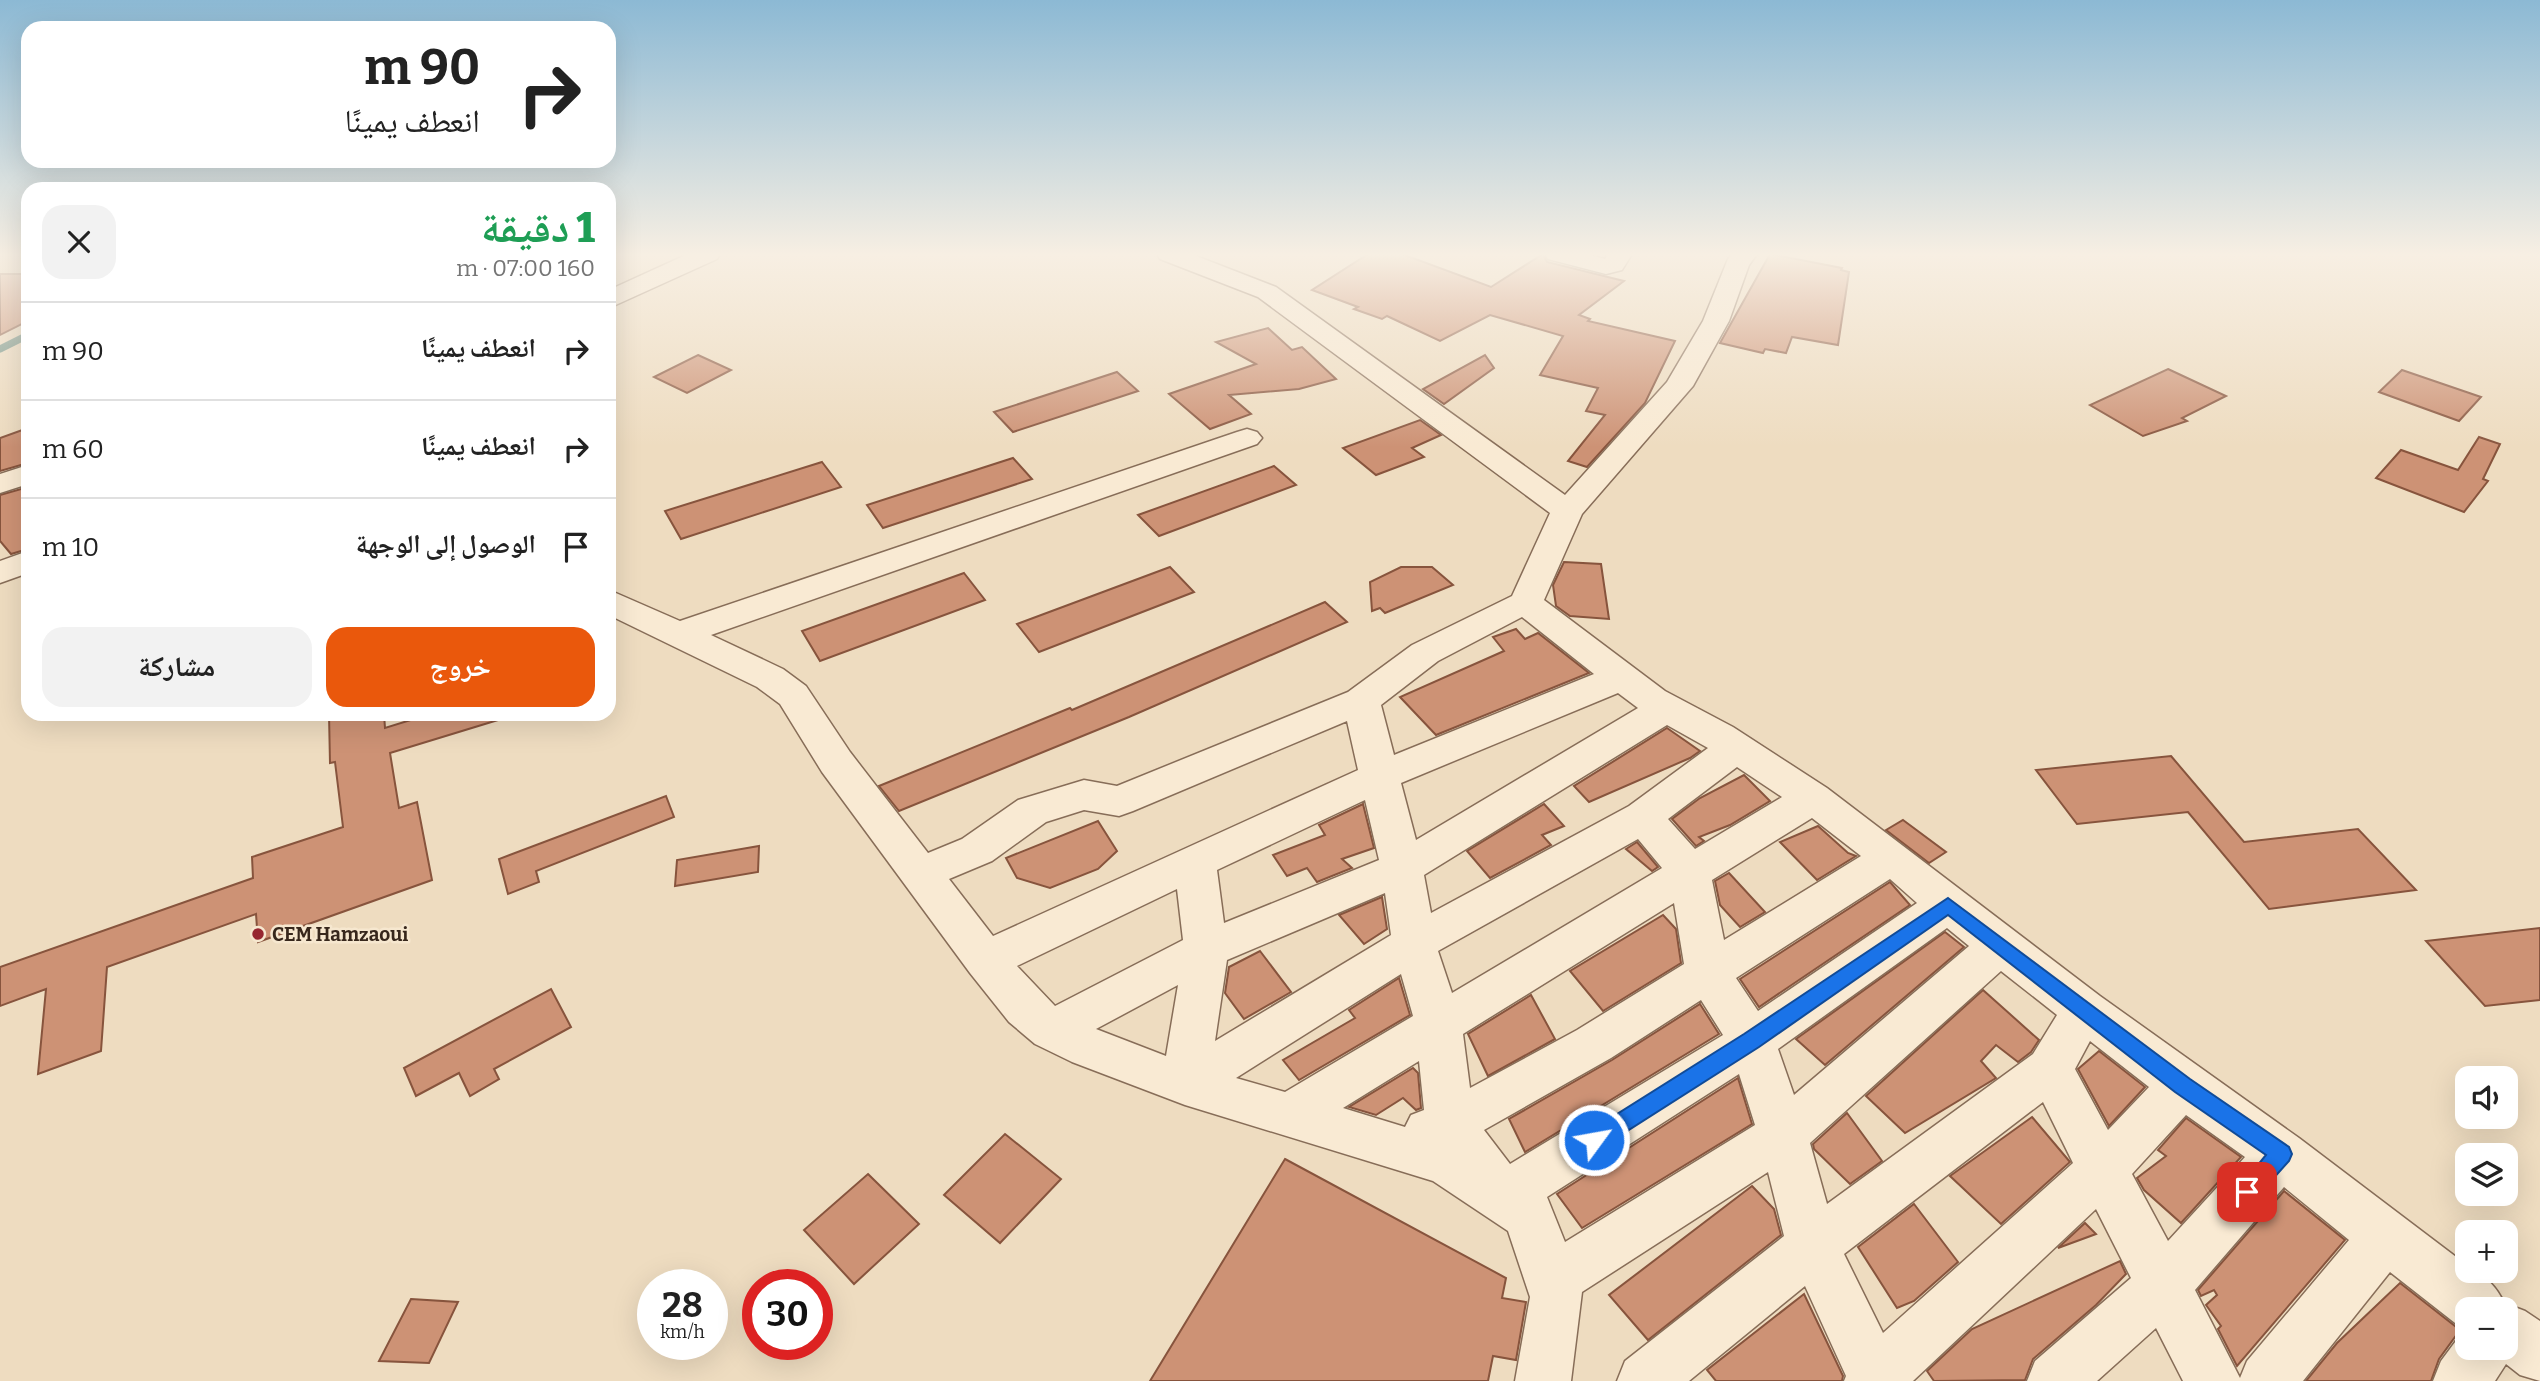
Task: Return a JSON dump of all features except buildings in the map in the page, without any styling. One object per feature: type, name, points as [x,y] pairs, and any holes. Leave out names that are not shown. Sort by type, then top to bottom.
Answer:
[{"type":"street","points":[[1303,318],[1567,511]]},
{"type":"street","points":[[921,873],[977,850],[1032,811],[1084,796],[1119,801],[1361,701],[1425,653],[1497,615],[1526,603],[1567,511],[1679,386],[1717,318]]},
{"type":"street","points":[[679,634],[1247,438]]},
{"type":"street","points":[[0,484],[21,476]]},
{"type":"street","points":[[0,573],[21,564]]},
{"type":"street","points":[[1526,603],[1665,709],[1736,747],[1813,798],[1892,857],[1948,905],[2084,1010],[2183,1085],[2281,1154],[2464,1297]]},
{"type":"street","points":[[616,604],[770,678],[793,695],[836,762],[986,960],[1025,1008],[1051,1030],[1088,1048],[1185,1084],[1447,1162],[1504,1196],[1529,1215],[1557,1297],[1543,1381]]},
{"type":"street","points":[[986,960],[1380,776],[1624,676]]},
{"type":"street","points":[[1361,701],[1402,869],[1414,943],[1439,1025],[1450,1124],[1504,1196]]},
{"type":"street","points":[[1051,1030],[1206,949],[1402,869],[1665,709]]},
{"type":"street","points":[[1185,1084],[1414,943],[1643,817],[1736,747]]},
{"type":"street","points":[[1288,1116],[1813,798]]},
{"type":"street","points":[[1643,817],[1689,871],[1708,972],[1752,1041],[1783,1135],[1813,1246],[1875,1380],[2102,1170],[2183,1085]]},
{"type":"street","points":[[1391,1144],[1450,1124],[1594,1044],[1892,857]]},
{"type":"street","points":[[1185,1084],[1206,949],[1195,862]]},
{"type":"street","points":[[1504,1196],[1752,1041],[1948,905]]},
{"type":"street","points":[[1553,1280],[1783,1135],[2001,944]]},
{"type":"street","points":[[1645,1381],[1813,1246],[2050,1069],[2084,1010]]},
{"type":"street","points":[[2050,1069],[2213,1381]]},
{"type":"street","points":[[2055,1381],[2162,1287],[2281,1154]]},
{"type":"street","points":[[2267,1381],[2386,1236]]},
{"type":"street","points":[[2518,1338],[2540,1354]]},
{"type":"street","points":[[2461,1381],[2476,1360]]},
{"type":"waterway","points":[[0,349],[21,338]]},
{"type":"place","name":"CEM Hamzaoui","points":[[258,934]]},
{"type":"route","points":[[1594,1140],[1752,1041],[1948,905],[2183,1085],[2281,1154],[2247,1192]]}]
